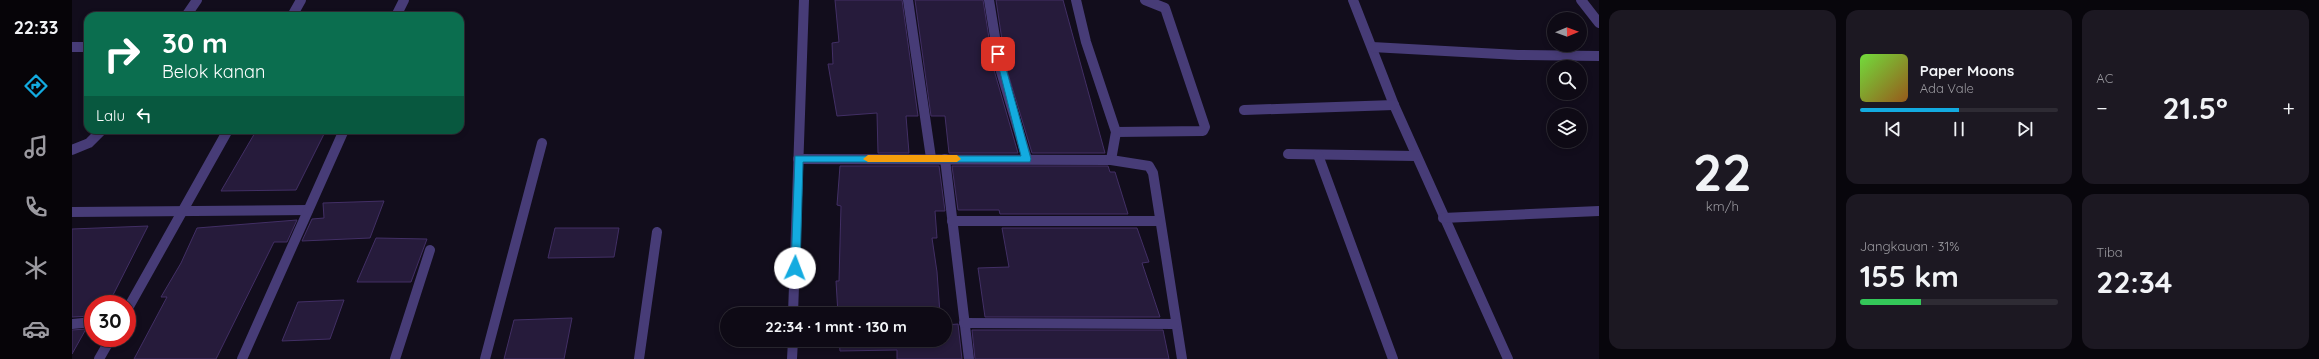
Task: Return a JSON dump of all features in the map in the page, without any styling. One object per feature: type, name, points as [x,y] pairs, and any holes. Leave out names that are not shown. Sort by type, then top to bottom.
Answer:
[{"type":"street","points":[[189,12],[197,0]]},
{"type":"street","points":[[294,12],[301,0]]},
{"type":"street","points":[[398,12],[404,0]]},
{"type":"street","points":[[794,307],[804,0]]},
{"type":"street","points":[[908,0],[931,158]]},
{"type":"street","points":[[989,0],[1000,68],[1026,159]]},
{"type":"street","points":[[1076,0],[1086,42],[1116,132],[1111,160]]},
{"type":"street","points":[[1116,132],[1203,131],[1205,127],[1165,8],[1155,2],[1145,0]]},
{"type":"street","points":[[1353,0],[1394,105],[1416,156],[1508,359]]},
{"type":"street","points":[[1581,0],[1599,22]]},
{"type":"street","points":[[72,47],[84,47]]},
{"type":"street","points":[[1372,47],[1518,55],[1599,56]]},
{"type":"street","points":[[1244,110],[1394,105]]},
{"type":"street","points":[[72,150],[91,142],[98,134]]},
{"type":"street","points":[[135,295],[226,134]]},
{"type":"street","points":[[242,359],[342,134]]},
{"type":"street","points":[[485,359],[542,143]]},
{"type":"street","points":[[1288,154],[1416,156]]},
{"type":"street","points":[[1318,154],[1393,359]]},
{"type":"street","points":[[798,159],[931,158],[1111,160],[1149,166],[1156,190],[1158,221],[1182,359]]},
{"type":"street","points":[[945,159],[969,359]]},
{"type":"street","points":[[72,212],[181,213],[308,210]]},
{"type":"street","points":[[1443,218],[1599,211]]},
{"type":"street","points":[[952,221],[1158,221]]},
{"type":"street","points":[[639,359],[657,232]]},
{"type":"street","points":[[395,359],[430,250]]},
{"type":"street","points":[[72,324],[84,323]]},
{"type":"street","points":[[964,323],[1176,324]]},
{"type":"street","points":[[99,359],[106,347]]},
{"type":"street","points":[[792,359],[793,347]]},
{"type":"building","points":[[835,0],[902,0],[918,116],[906,116],[909,153],[878,153],[877,113],[837,116],[828,64],[833,64],[832,43],[839,42]]},
{"type":"building","points":[[915,0],[983,0],[994,70],[1018,153],[949,153],[945,116],[931,116]]},
{"type":"building","points":[[996,0],[1063,0],[1105,153],[1032,153],[1006,67]]},
{"type":"building","points":[[254,134],[324,134],[296,190],[221,191]]},
{"type":"building","points":[[840,166],[939,166],[945,211],[935,211],[937,238],[932,238],[937,272],[940,307],[838,307],[836,281],[839,281],[841,206],[837,205]]},
{"type":"building","points":[[952,166],[1108,166],[1110,172],[1115,172],[1128,214],[1000,214],[999,210],[958,210]]},
{"type":"building","points":[[384,201],[370,238],[302,241],[312,219],[324,218],[323,203]]},
{"type":"building","points":[[297,220],[287,242],[274,242],[216,359],[134,359],[167,297],[161,297],[181,263],[197,228]]},
{"type":"building","points":[[148,226],[113,295],[84,295],[84,316],[72,317],[72,229]]},
{"type":"building","points":[[555,228],[619,228],[614,257],[548,258]]},
{"type":"building","points":[[1002,228],[1137,228],[1149,262],[1142,263],[1160,317],[985,317],[978,268],[1009,267]]},
{"type":"building","points":[[376,238],[427,239],[411,282],[357,282]]},
{"type":"building","points":[[344,300],[330,339],[282,341],[298,302]]},
{"type":"building","points":[[572,318],[564,359],[504,359],[514,320]]},
{"type":"building","points":[[952,324],[958,324],[962,359],[897,359],[897,350],[840,351],[840,347],[952,347]]},
{"type":"building","points":[[84,329],[84,333],[72,354],[72,330]]},
{"type":"building","points":[[972,330],[1163,330],[1169,359],[975,359]]},
{"type":"slow traffic","points":[[868,159],[957,159]]},
{"type":"route","points":[[795,268],[798,159],[1026,159],[1000,68],[998,54]]}]
